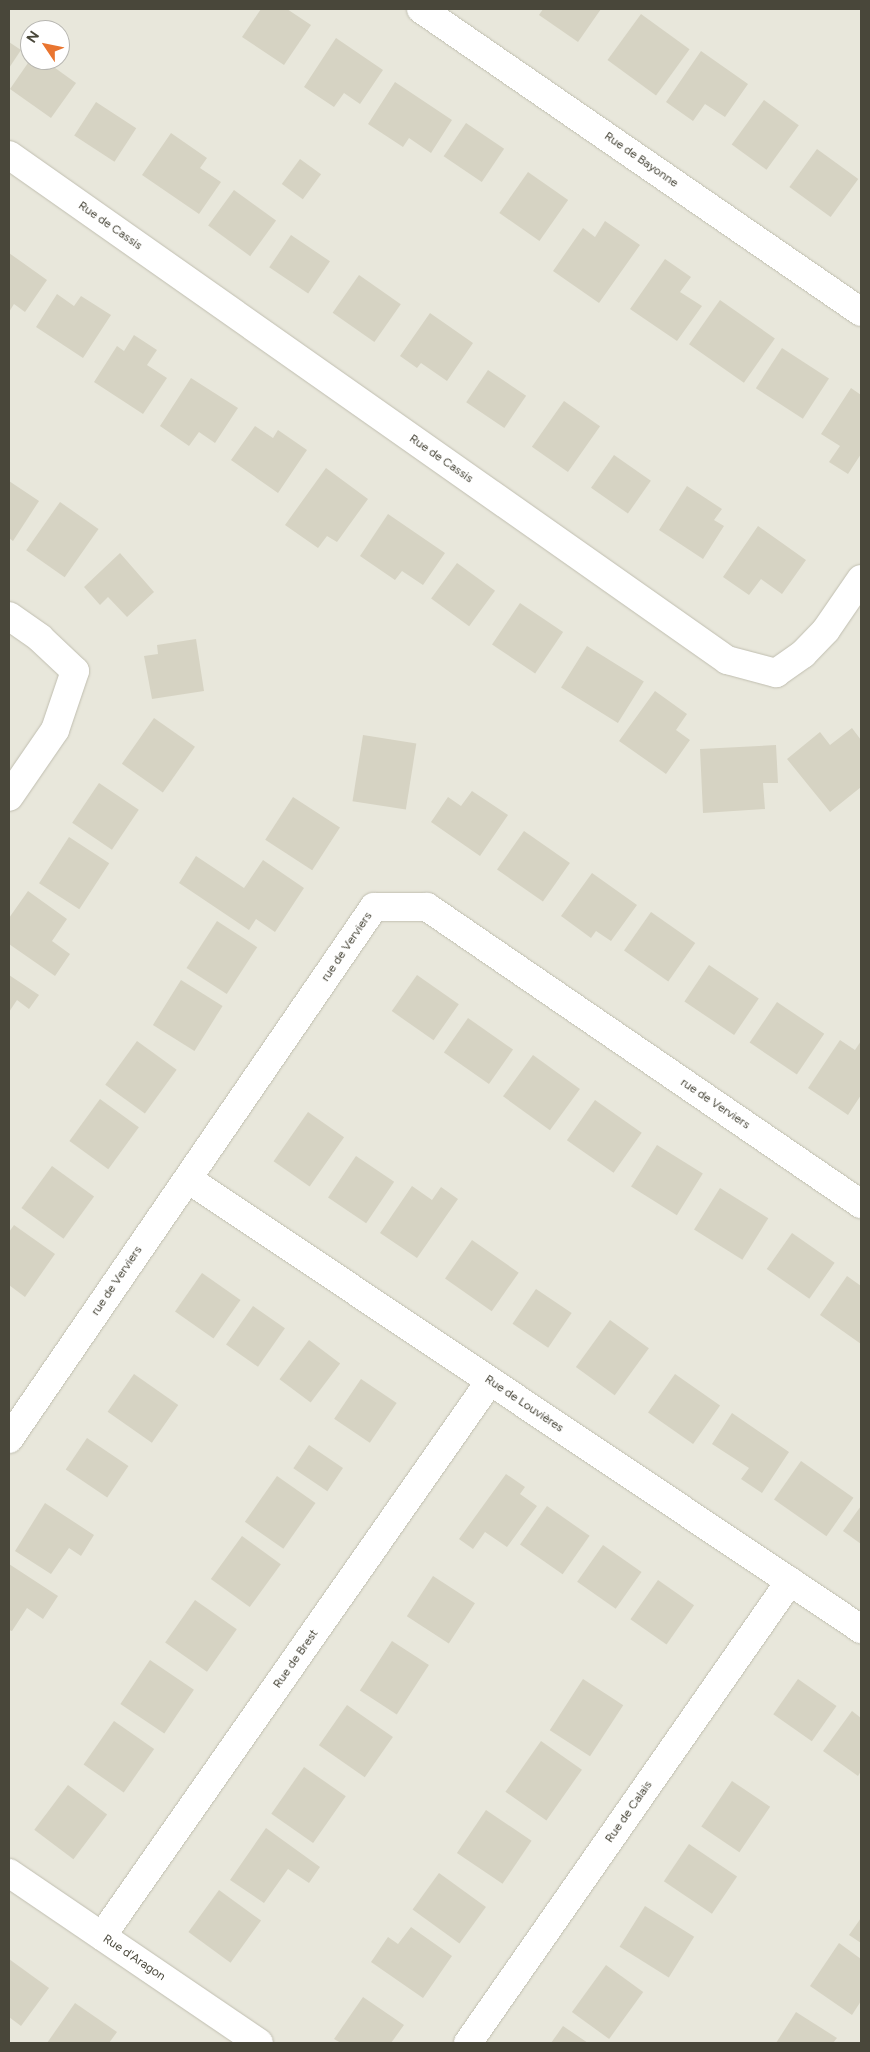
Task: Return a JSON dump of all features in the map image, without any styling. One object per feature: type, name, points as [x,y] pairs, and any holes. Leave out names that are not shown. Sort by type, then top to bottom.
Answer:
[{"type":"street","name":"Rue de Bayonne","points":[[421,9],[861,312]]},
{"type":"street","name":"Rue de Cassis","points":[[9,155],[727,660],[776,673],[803,654],[826,630],[861,579]]},
{"type":"street","points":[[9,616],[40,638],[75,671],[56,730],[9,797]]},
{"type":"street","name":"rue de Verviers","points":[[9,1439],[374,907],[427,908],[861,1204]]},
{"type":"street","name":"Rue de Louvières","points":[[188,1179],[861,1629]]},
{"type":"street","name":"Rue de Brest","points":[[102,1936],[490,1381]]},
{"type":"street","name":"Rue de Calais","points":[[468,2043],[790,1582]]},
{"type":"street","name":"Rue d'Aragon","points":[[9,1873],[259,2043]]},
{"type":"shaded area","points":[[9,9],[861,9],[861,2043],[9,2043]]},
{"type":"building","points":[[261,9],[287,9],[311,25],[284,65],[242,37]]},
{"type":"building","points":[[543,9],[601,9],[578,42],[539,15]]},
{"type":"building","points":[[641,14],[690,49],[656,95],[607,60]]},
{"type":"building","points":[[336,38],[383,70],[360,104],[344,93],[334,107],[304,87]]},
{"type":"building","points":[[9,42],[20,49],[20,52],[9,68]]},
{"type":"building","points":[[701,51],[748,84],[725,117],[705,104],[693,121],[666,102]]},
{"type":"building","points":[[23,70],[58,70],[76,83],[51,118],[10,89]]},
{"type":"building","points":[[395,82],[452,120],[431,153],[409,138],[403,147],[368,124]]},
{"type":"building","points":[[764,100],[799,125],[766,170],[732,144]]},
{"type":"building","points":[[96,102],[136,128],[114,162],[74,136]]},
{"type":"building","points":[[466,123],[504,149],[482,182],[444,156]]},
{"type":"building","points":[[171,133],[207,158],[200,168],[221,182],[199,214],[142,175]]},
{"type":"building","points":[[817,149],[858,179],[831,217],[789,187]]},
{"type":"building","points":[[300,159],[321,174],[303,199],[282,184]]},
{"type":"building","points":[[528,172],[568,200],[539,241],[499,213]]},
{"type":"building","points":[[234,190],[276,221],[250,256],[208,226]]},
{"type":"building","points":[[605,221],[640,245],[599,303],[553,271],[583,228],[595,237]]},
{"type":"building","points":[[291,235],[330,261],[308,294],[269,267]]},
{"type":"building","points":[[9,253],[47,280],[25,312],[14,304],[9,312]]},
{"type":"building","points":[[665,259],[691,277],[680,292],[702,306],[677,341],[630,309]]},
{"type":"building","points":[[359,275],[401,304],[374,342],[333,313]]},
{"type":"building","points":[[57,294],[74,306],[81,296],[111,315],[83,358],[36,327]]},
{"type":"building","points":[[720,300],[775,338],[744,383],[689,344]]},
{"type":"building","points":[[430,313],[473,343],[447,381],[421,363],[417,368],[400,356]]},
{"type":"building","points":[[134,335],[157,350],[147,365],[167,378],[143,414],[94,382],[117,346],[124,351]]},
{"type":"building","points":[[782,348],[829,378],[803,419],[756,388]]},
{"type":"building","points":[[488,370],[526,396],[504,428],[466,402]]},
{"type":"building","points":[[191,378],[238,408],[215,443],[199,432],[189,446],[160,426]]},
{"type":"building","points":[[851,388],[861,395],[861,454],[848,474],[829,462],[840,446],[821,434]]},
{"type":"building","points":[[564,401],[600,426],[568,472],[532,447]]},
{"type":"building","points":[[255,426],[273,438],[278,430],[307,450],[278,493],[231,460]]},
{"type":"building","points":[[614,455],[651,481],[628,514],[591,488]]},
{"type":"building","points":[[326,468],[368,499],[337,542],[327,536],[318,548],[285,525]]},
{"type":"building","points":[[9,481],[39,501],[13,541],[9,538]]},
{"type":"building","points":[[687,486],[722,509],[714,520],[724,526],[703,559],[659,530]]},
{"type":"building","points":[[60,502],[99,529],[65,577],[26,550]]},
{"type":"building","points":[[388,514],[445,553],[423,585],[402,571],[395,580],[360,556]]},
{"type":"building","points":[[758,526],[806,560],[782,594],[761,579],[749,595],[723,577]]},
{"type":"building","points":[[120,553],[154,592],[127,617],[108,597],[100,605],[84,587]]},
{"type":"building","points":[[457,563],[495,591],[469,626],[431,599]]},
{"type":"building","points":[[520,603],[563,632],[535,674],[492,644]]},
{"type":"building","points":[[196,639],[204,691],[152,699],[144,656],[158,654],[157,645]]},
{"type":"building","points":[[587,646],[644,682],[618,723],[561,688]]},
{"type":"building","points":[[655,691],[687,714],[676,730],[690,740],[666,774],[619,741]]},
{"type":"building","points":[[154,718],[195,747],[163,793],[122,764]]},
{"type":"building","points":[[852,728],[861,740],[861,787],[830,812],[787,759],[820,732],[830,745]]},
{"type":"building","points":[[363,735],[416,743],[406,810],[353,801]]},
{"type":"building","points":[[776,745],[778,783],[763,783],[765,809],[703,813],[700,749]]},
{"type":"building","points":[[99,783],[139,810],[112,850],[72,823]]},
{"type":"building","points":[[472,791],[508,815],[480,856],[431,822],[448,797],[461,806]]},
{"type":"building","points":[[293,797],[340,827],[312,870],[265,840]]},
{"type":"building","points":[[524,831],[570,863],[543,902],[497,870]]},
{"type":"building","points":[[69,837],[109,863],[79,909],[39,883]]},
{"type":"building","points":[[196,856],[244,888],[263,860],[304,888],[275,932],[256,919],[249,930],[179,883]]},
{"type":"building","points":[[592,873],[637,905],[611,941],[596,931],[591,938],[561,916]]},
{"type":"building","points":[[28,891],[67,919],[52,941],[70,954],[55,976],[9,944],[9,918]]},
{"type":"building","points":[[651,912],[695,943],[668,981],[624,951]]},
{"type":"building","points":[[217,921],[257,947],[227,994],[187,968]]},
{"type":"building","points":[[709,965],[759,999],[734,1035],[684,1001]]},
{"type":"building","points":[[9,975],[39,995],[29,1009],[17,1000],[9,1012]]},
{"type":"building","points":[[417,975],[459,1004],[434,1040],[392,1011]]},
{"type":"building","points":[[181,980],[223,1006],[194,1051],[153,1025]]},
{"type":"building","points":[[777,1002],[824,1034],[797,1074],[750,1043]]},
{"type":"building","points":[[468,1018],[513,1050],[489,1084],[444,1052]]},
{"type":"building","points":[[840,1040],[855,1050],[861,1041],[861,1095],[848,1115],[808,1088]]},
{"type":"building","points":[[137,1041],[177,1070],[145,1113],[105,1085]]},
{"type":"building","points":[[533,1055],[580,1089],[550,1130],[503,1096]]},
{"type":"building","points":[[100,1099],[139,1127],[108,1169],[69,1141]]},
{"type":"building","points":[[595,1100],[642,1133],[614,1173],[567,1140]]},
{"type":"building","points":[[308,1112],[344,1137],[310,1186],[274,1161]]},
{"type":"building","points":[[657,1145],[703,1174],[677,1215],[631,1187]]},
{"type":"building","points":[[356,1156],[394,1182],[366,1223],[328,1197]]},
{"type":"building","points":[[52,1166],[94,1197],[64,1239],[21,1208]]},
{"type":"building","points":[[412,1186],[432,1200],[441,1187],[458,1199],[417,1258],[380,1233]]},
{"type":"building","points":[[720,1188],[768,1218],[742,1260],[694,1230]]},
{"type":"building","points":[[14,1225],[55,1254],[25,1297],[9,1285],[9,1232]]},
{"type":"building","points":[[792,1233],[835,1263],[809,1299],[767,1269]]},
{"type":"building","points":[[472,1240],[519,1273],[492,1311],[445,1279]]},
{"type":"building","points":[[202,1273],[241,1300],[214,1338],[175,1312]]},
{"type":"building","points":[[847,1276],[861,1286],[861,1344],[820,1315]]},
{"type":"building","points":[[536,1289],[572,1313],[548,1348],[513,1324]]},
{"type":"building","points":[[253,1306],[285,1328],[258,1367],[226,1345]]},
{"type":"building","points":[[610,1320],[649,1348],[615,1395],[576,1367]]},
{"type":"building","points":[[309,1340],[340,1363],[311,1403],[280,1379]]},
{"type":"building","points":[[134,1374],[178,1405],[152,1443],[108,1412]]},
{"type":"building","points":[[675,1374],[720,1406],[693,1444],[648,1413]]},
{"type":"building","points":[[361,1379],[397,1403],[370,1443],[334,1419]]},
{"type":"building","points":[[732,1413],[789,1452],[762,1493],[741,1479],[749,1468],[712,1444]]},
{"type":"building","points":[[87,1438],[128,1466],[107,1497],[66,1470]]},
{"type":"building","points":[[309,1445],[343,1468],[327,1491],[293,1468]]},
{"type":"building","points":[[801,1461],[853,1498],[826,1536],[774,1500]]},
{"type":"building","points":[[506,1474],[525,1487],[520,1494],[537,1506],[507,1547],[485,1532],[473,1549],[459,1539]]},
{"type":"building","points":[[277,1476],[316,1503],[283,1549],[245,1522]]},
{"type":"building","points":[[45,1503],[94,1535],[81,1556],[69,1548],[51,1574],[15,1551]]},
{"type":"building","points":[[547,1506],[590,1536],[563,1574],[520,1545]]},
{"type":"building","points":[[861,1506],[861,1544],[843,1531]]},
{"type":"building","points":[[242,1536],[281,1564],[250,1607],[211,1579]]},
{"type":"building","points":[[603,1545],[642,1572],[616,1609],[577,1582]]},
{"type":"building","points":[[9,1564],[58,1596],[43,1619],[27,1608],[12,1631],[9,1630]]},
{"type":"building","points":[[433,1576],[475,1603],[449,1643],[407,1616]]},
{"type":"building","points":[[658,1580],[694,1605],[667,1645],[630,1619]]},
{"type":"building","points":[[195,1600],[237,1629],[207,1672],[165,1643]]},
{"type":"building","points":[[392,1641],[429,1665],[397,1714],[360,1690]]},
{"type":"building","points":[[150,1660],[194,1690],[164,1734],[120,1704]]},
{"type":"building","points":[[583,1679],[623,1705],[590,1756],[550,1730]]},
{"type":"building","points":[[798,1679],[837,1706],[812,1741],[773,1714]]},
{"type":"building","points":[[347,1705],[393,1737],[365,1777],[319,1745]]},
{"type":"building","points":[[852,1711],[861,1718],[861,1771],[858,1776],[823,1751]]},
{"type":"building","points":[[114,1721],[154,1749],[124,1793],[84,1764]]},
{"type":"building","points":[[541,1741],[582,1770],[546,1820],[505,1792]]},
{"type":"building","points":[[304,1767],[346,1796],[313,1843],[271,1814]]},
{"type":"building","points":[[732,1781],[770,1807],[739,1852],[701,1827]]},
{"type":"building","points":[[68,1785],[107,1814],[73,1859],[34,1830]]},
{"type":"building","points":[[486,1810],[532,1841],[503,1884],[457,1853]]},
{"type":"building","points":[[266,1828],[320,1867],[309,1883],[288,1869],[264,1903],[230,1880]]},
{"type":"building","points":[[689,1844],[737,1876],[712,1914],[664,1881]]},
{"type":"building","points":[[439,1873],[486,1907],[459,1943],[413,1909]]},
{"type":"building","points":[[219,1890],[261,1921],[231,1963],[188,1932]]},
{"type":"building","points":[[645,1906],[694,1937],[669,1977],[620,1947]]},
{"type":"building","points":[[861,1918],[861,1943],[849,1935]]},
{"type":"building","points":[[411,1927],[452,1956],[423,1998],[371,1962],[388,1937],[398,1944]]},
{"type":"building","points":[[839,1943],[861,1959],[861,2001],[852,2015],[810,1986]]},
{"type":"building","points":[[9,1959],[49,1988],[21,2026],[9,2017]]},
{"type":"building","points":[[606,1965],[643,1992],[609,2039],[572,2012]]},
{"type":"building","points":[[363,1997],[404,2025],[391,2043],[341,2043],[334,2039]]},
{"type":"building","points":[[75,2003],[117,2032],[109,2043],[47,2043]]},
{"type":"building","points":[[796,2012],[837,2038],[833,2043],[776,2043]]},
{"type":"building","points":[[563,2026],[588,2043],[551,2043]]}]
